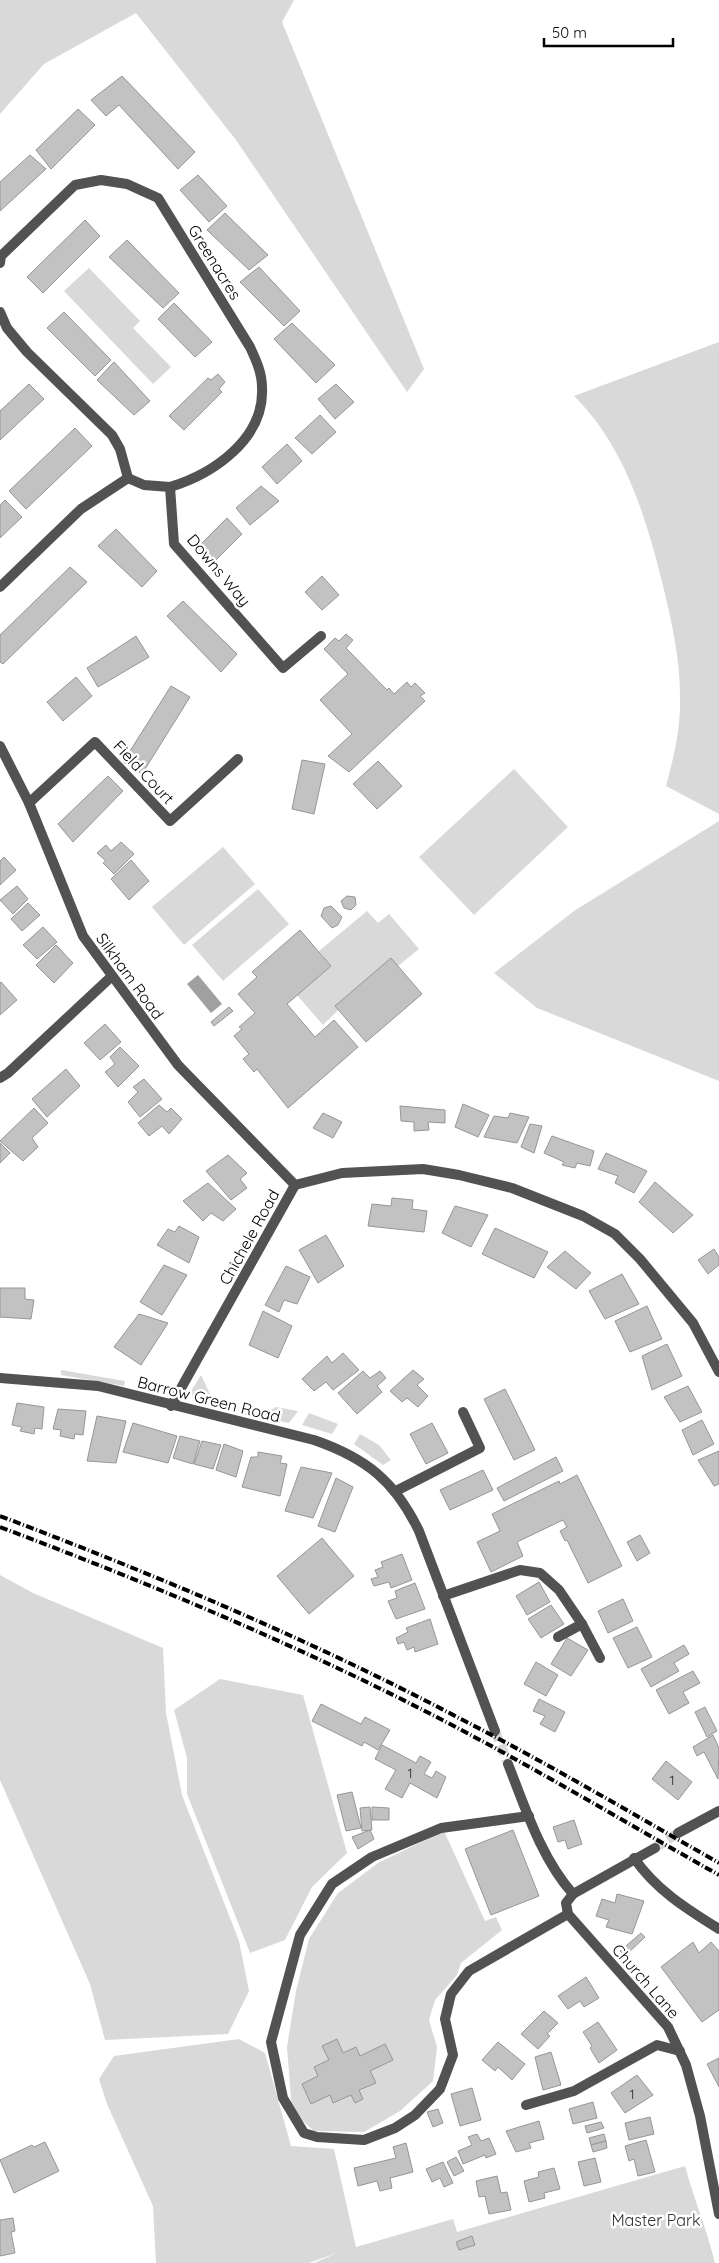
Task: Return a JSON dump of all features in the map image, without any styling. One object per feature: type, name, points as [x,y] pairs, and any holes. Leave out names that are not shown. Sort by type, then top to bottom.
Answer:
[{"type":"street","name":"Greenacres","points":[[0,263],[1,256],[74,186],[101,180],[127,184],[158,198],[250,347],[259,366],[262,388],[260,408],[250,433],[220,464],[193,480],[170,488]]},
{"type":"street","points":[[0,312],[7,328],[27,352],[112,436],[120,449],[128,478]]},
{"type":"street","points":[[128,478],[144,485],[170,488]]},
{"type":"street","points":[[0,587],[81,509],[128,478]]},
{"type":"street","name":"Downs Way","points":[[170,488],[174,544],[283,668],[321,636]]},
{"type":"street","name":"Field Court","points":[[29,803],[95,742],[170,821],[238,759]]},
{"type":"street","name":"Silkham Road","points":[[0,746],[29,803],[83,936],[178,1065],[295,1185]]},
{"type":"street","points":[[0,1078],[15,1067],[112,976]]},
{"type":"street","name":"Chichele Road","points":[[171,1406],[295,1185],[342,1173],[423,1169],[459,1175],[512,1188],[583,1216],[615,1234],[640,1258],[693,1323],[719,1372]]},
{"type":"street","name":"Barrow Green Road","points":[[0,1378],[98,1386],[171,1406],[298,1436],[341,1450],[375,1471],[396,1491],[409,1510],[419,1531],[495,1731]]},
{"type":"street","points":[[396,1491],[480,1448],[463,1412]]},
{"type":"street","points":[[443,1596],[520,1570],[540,1573],[559,1590],[582,1624],[600,1658]]},
{"type":"street","points":[[558,1637],[582,1624]]},
{"type":"street","points":[[508,1764],[546,1852],[565,1885],[573,1894]]},
{"type":"street","points":[[678,1834],[719,1811]]},
{"type":"street","points":[[529,1816],[441,1828],[372,1857],[332,1884],[300,1935],[271,2042],[283,2098],[304,2133],[317,2137],[364,2140],[395,2128],[415,2115],[440,2089],[453,2055],[445,2020],[451,1994],[469,1971],[568,1914],[566,1903],[573,1894],[634,1858],[655,1848]]},
{"type":"street","points":[[634,1858],[647,1877],[679,1904],[719,1930]]},
{"type":"street","name":"Church Lane","points":[[568,1914],[668,2027],[680,2052],[700,2116],[719,2214]]},
{"type":"street","points":[[526,2105],[574,2091],[657,2045],[680,2052]]},
{"type":"green space","points":[[0,0],[294,0],[282,22],[424,369],[407,392],[236,140],[136,13],[44,64],[0,114]]},
{"type":"green space","points":[[89,268],[140,321],[133,328],[171,367],[153,384],[64,291]]},
{"type":"green space","points":[[719,342],[719,814],[666,786],[676,742],[680,696],[679,670],[671,619],[651,541],[633,488],[622,463],[608,439],[574,396]]},
{"type":"green space","points":[[514,769],[568,827],[474,915],[419,857]]},
{"type":"green space","points":[[719,821],[719,1081],[537,1008],[494,973],[574,911]]},
{"type":"green space","points":[[223,847],[255,884],[184,945],[152,907]]},
{"type":"green space","points":[[258,889],[289,924],[223,981],[192,945]]},
{"type":"green space","points":[[367,911],[378,923],[389,914],[419,949],[398,966],[391,958],[323,1025],[297,995],[331,966],[319,951]]},
{"type":"green space","points":[[61,1370],[125,1381],[124,1386],[61,1375]]},
{"type":"green space","points":[[201,1375],[216,1407],[198,1402],[190,1393]]},
{"type":"green space","points":[[276,1407],[298,1411],[289,1423],[237,1413],[267,1412]]},
{"type":"green space","points":[[309,1413],[338,1424],[332,1434],[302,1425]]},
{"type":"green space","points":[[360,1434],[379,1445],[391,1460],[383,1465],[354,1444]]},
{"type":"green space","points":[[0,1575],[33,1593],[163,1648],[166,1713],[182,1795],[239,1941],[249,1991],[228,2034],[105,2040],[90,1984],[0,1780]]},
{"type":"green space","points":[[220,1679],[303,1695],[347,1853],[312,1887],[285,1940],[250,1953],[187,1794],[187,1758],[174,1710]]},
{"type":"green space","points":[[444,1831],[485,1921],[496,1917],[502,1930],[461,1963],[457,1975],[435,2000],[429,2020],[437,2047],[433,2081],[400,2111],[364,2132],[314,2131],[292,2111],[287,2047],[296,1991],[309,1939],[338,1893],[378,1863]]},
{"type":"green space","name":"Master Park","points":[[239,2039],[265,2053],[291,2146],[334,2149],[356,2247],[453,2219],[457,2232],[685,2166],[715,2263],[314,2263],[337,2253],[309,2263],[156,2263],[153,2206],[107,2104],[99,2079],[114,2056]]},
{"type":"shaded area","points":[[198,975],[222,1004],[211,1013],[187,984]]},
{"type":"building","points":[[122,76],[195,152],[178,169],[119,105],[106,116],[91,100]]},
{"type":"building","points":[[78,109],[95,125],[51,169],[36,150]]},
{"type":"building","points":[[30,155],[46,169],[0,211],[0,182]]},
{"type":"building","points":[[198,175],[227,206],[209,222],[180,190]]},
{"type":"building","points":[[225,213],[268,255],[249,270],[207,230]]},
{"type":"building","points":[[85,220],[100,236],[43,293],[27,277]]},
{"type":"building","points":[[127,240],[179,293],[163,308],[109,257]]},
{"type":"building","points":[[259,267],[300,311],[284,326],[240,282]]},
{"type":"building","points":[[174,303],[212,342],[195,357],[158,319]]},
{"type":"building","points":[[64,312],[111,360],[95,376],[47,328]]},
{"type":"building","points":[[292,323],[335,365],[316,383],[274,339]]},
{"type":"building","points":[[114,362],[150,401],[134,415],[97,380]]},
{"type":"building","points":[[218,374],[225,382],[219,389],[222,392],[184,430],[169,416],[208,378],[211,380]]},
{"type":"building","points":[[29,384],[44,399],[0,440],[0,411]]},
{"type":"building","points":[[336,384],[354,402],[335,419],[318,399]]},
{"type":"building","points":[[320,415],[336,432],[312,454],[295,438]]},
{"type":"building","points":[[75,428],[92,446],[26,509],[9,491]]},
{"type":"building","points":[[287,444],[302,461],[277,484],[262,467]]},
{"type":"building","points":[[261,486],[279,501],[250,525],[236,508]]},
{"type":"building","points":[[5,500],[22,517],[0,538],[0,505]]},
{"type":"building","points":[[227,518],[242,534],[212,564],[198,547]]},
{"type":"building","points":[[116,529],[157,571],[142,587],[98,546]]},
{"type":"building","points":[[70,567],[87,582],[3,664],[0,662],[0,635]]},
{"type":"building","points":[[322,576],[339,595],[322,610],[305,592]]},
{"type":"building","points":[[183,601],[237,654],[221,672],[167,616]]},
{"type":"building","points":[[346,634],[353,640],[346,648],[387,690],[389,688],[394,694],[407,682],[411,687],[415,683],[425,693],[420,696],[425,701],[349,772],[328,756],[352,734],[320,700],[348,674],[324,649],[335,638],[339,641]]},
{"type":"building","points":[[136,636],[149,657],[98,687],[87,668]]},
{"type":"building","points":[[76,677],[92,696],[63,721],[47,702]]},
{"type":"building","points":[[171,686],[190,697],[142,774],[123,762]]},
{"type":"building","points":[[302,760],[325,764],[314,814],[292,809]]},
{"type":"building","points":[[378,761],[402,786],[377,809],[353,784]]},
{"type":"building","points":[[108,776],[123,791],[73,842],[58,824]]},
{"type":"building","points":[[121,842],[134,854],[114,874],[103,863],[106,861],[97,853],[106,845],[111,851]]},
{"type":"building","points":[[4,857],[16,870],[0,885],[0,861]]},
{"type":"building","points":[[131,860],[149,881],[129,900],[111,879]]},
{"type":"building","points":[[17,886],[28,899],[13,914],[0,900]]},
{"type":"building","points":[[347,896],[355,897],[356,905],[351,910],[344,908],[341,901]]},
{"type":"building","points":[[28,903],[40,915],[22,931],[11,919]]},
{"type":"building","points":[[331,906],[342,917],[338,925],[332,928],[321,916],[324,908]]},
{"type":"building","points":[[43,927],[57,942],[37,959],[23,945]]},
{"type":"building","points":[[300,930],[331,966],[287,1004],[315,1037],[334,1020],[358,1047],[288,1108],[257,1069],[254,1072],[243,1059],[249,1054],[234,1036],[242,1029],[239,1027],[255,1013],[238,994],[257,977],[252,972]]},
{"type":"building","points":[[56,945],[73,963],[54,983],[36,965]]},
{"type":"building","points":[[391,958],[422,994],[366,1042],[335,1006]]},
{"type":"building","points":[[0,983],[17,1000],[0,1015]]},
{"type":"building","points":[[229,1007],[233,1011],[214,1026],[211,1022]]},
{"type":"building","points":[[105,1024],[121,1042],[100,1060],[84,1043]]},
{"type":"building","points":[[120,1047],[139,1066],[118,1087],[105,1072],[115,1064],[110,1057]]},
{"type":"building","points":[[66,1069],[80,1086],[47,1117],[32,1099]]},
{"type":"building","points":[[144,1079],[162,1099],[140,1117],[128,1102],[138,1092],[133,1087]]},
{"type":"building","points":[[463,1104],[489,1115],[478,1137],[455,1127]]},
{"type":"building","points":[[159,1105],[167,1112],[171,1108],[182,1119],[169,1134],[162,1126],[149,1136],[138,1123]]},
{"type":"building","points":[[400,1106],[445,1110],[445,1123],[428,1122],[429,1130],[414,1131],[414,1122],[401,1121]]},
{"type":"building","points":[[34,1108],[48,1123],[32,1138],[38,1147],[23,1161],[0,1141]]},
{"type":"building","points":[[323,1113],[342,1122],[333,1138],[313,1128]]},
{"type":"building","points":[[510,1113],[529,1117],[517,1143],[484,1137],[494,1116],[508,1118]]},
{"type":"building","points":[[530,1124],[542,1126],[534,1153],[521,1147]]},
{"type":"building","points":[[552,1136],[594,1151],[590,1166],[577,1163],[575,1168],[562,1165],[564,1162],[544,1153]]},
{"type":"building","points":[[0,1143],[10,1153],[0,1163]]},
{"type":"building","points":[[606,1153],[647,1171],[634,1193],[615,1183],[618,1176],[598,1169]]},
{"type":"building","points":[[228,1155],[247,1173],[240,1179],[247,1188],[231,1200],[206,1171]]},
{"type":"building","points":[[655,1182],[693,1215],[673,1233],[639,1202]]},
{"type":"building","points":[[208,1183],[236,1209],[223,1221],[211,1213],[203,1221],[183,1201]]},
{"type":"building","points":[[392,1198],[413,1200],[412,1209],[427,1211],[424,1232],[368,1226],[372,1204],[391,1206]]},
{"type":"building","points":[[455,1206],[488,1215],[471,1247],[442,1233]]},
{"type":"building","points":[[179,1226],[199,1237],[189,1263],[157,1245],[168,1229],[175,1232]]},
{"type":"building","points":[[495,1228],[548,1252],[534,1278],[482,1254]]},
{"type":"building","points":[[326,1235],[344,1266],[318,1283],[299,1250]]},
{"type":"building","points":[[714,1249],[719,1257],[719,1265],[708,1274],[698,1260]]},
{"type":"building","points":[[565,1251],[591,1273],[576,1289],[547,1267]]},
{"type":"building","points":[[164,1265],[187,1275],[162,1315],[140,1302]]},
{"type":"building","points":[[286,1266],[310,1277],[297,1304],[284,1300],[279,1312],[265,1305]]},
{"type":"building","points":[[622,1274],[639,1304],[605,1319],[589,1291]]},
{"type":"building","points":[[0,1288],[25,1288],[25,1299],[34,1300],[31,1319],[0,1317]]},
{"type":"building","points":[[647,1306],[662,1339],[630,1352],[615,1321]]},
{"type":"building","points":[[263,1311],[292,1326],[278,1358],[249,1345]]},
{"type":"building","points":[[139,1314],[168,1323],[141,1365],[114,1347]]},
{"type":"building","points":[[667,1344],[682,1376],[652,1390],[642,1356]]},
{"type":"building","points":[[343,1353],[359,1370],[333,1390],[326,1382],[314,1391],[302,1379],[327,1356],[332,1363]]},
{"type":"building","points":[[413,1370],[424,1379],[417,1385],[428,1396],[418,1407],[407,1398],[402,1402],[390,1391]]},
{"type":"building","points":[[363,1371],[370,1378],[380,1371],[386,1378],[377,1386],[382,1392],[357,1414],[338,1393]]},
{"type":"building","points":[[688,1386],[702,1412],[680,1422],[664,1397]]},
{"type":"building","points":[[505,1389],[535,1450],[514,1460],[484,1399]]},
{"type":"building","points":[[17,1403],[44,1407],[42,1429],[35,1428],[34,1434],[20,1431],[22,1427],[12,1425]]},
{"type":"building","points":[[58,1409],[86,1411],[83,1435],[75,1434],[74,1439],[60,1436],[61,1430],[53,1429]]},
{"type":"building","points":[[97,1416],[126,1421],[116,1463],[87,1461]]},
{"type":"building","points":[[702,1420],[714,1444],[693,1455],[682,1430]]},
{"type":"building","points":[[133,1423],[177,1436],[168,1463],[123,1452]]},
{"type":"building","points":[[432,1423],[448,1453],[426,1464],[410,1434]]},
{"type":"building","points":[[180,1436],[200,1441],[193,1464],[173,1458]]},
{"type":"building","points":[[202,1441],[221,1445],[213,1469],[194,1464]]},
{"type":"building","points":[[224,1444],[243,1451],[236,1477],[216,1470]]},
{"type":"building","points":[[719,1451],[719,1484],[714,1486],[698,1460]]},
{"type":"building","points":[[258,1452],[282,1456],[280,1463],[287,1464],[280,1496],[242,1487],[251,1457],[258,1457]]},
{"type":"building","points":[[556,1457],[563,1471],[504,1501],[497,1488]]},
{"type":"building","points":[[301,1467],[332,1473],[313,1518],[285,1511]]},
{"type":"building","points":[[483,1470],[493,1490],[450,1510],[440,1490]]},
{"type":"building","points":[[577,1475],[622,1566],[588,1583],[567,1540],[565,1541],[560,1531],[567,1527],[563,1520],[517,1542],[523,1556],[491,1572],[477,1542],[500,1531],[492,1514],[559,1481],[560,1484]]},
{"type":"building","points":[[336,1478],[353,1487],[335,1532],[318,1526]]},
{"type":"building","points":[[640,1535],[650,1553],[637,1561],[627,1542]]},
{"type":"building","points":[[322,1538],[354,1576],[309,1614],[277,1576]]},
{"type":"building","points":[[402,1554],[412,1580],[391,1588],[389,1582],[374,1586],[371,1579],[378,1577],[375,1570],[383,1567],[381,1562]]},
{"type":"building","points":[[539,1582],[550,1602],[527,1615],[516,1596]]},
{"type":"building","points":[[415,1583],[425,1609],[396,1619],[388,1601],[397,1598],[395,1591]]},
{"type":"building","points":[[623,1599],[633,1621],[608,1633],[598,1611]]},
{"type":"building","points":[[551,1605],[564,1624],[541,1638],[528,1619]]},
{"type":"building","points":[[430,1619],[438,1644],[415,1652],[414,1647],[407,1650],[404,1642],[398,1644],[396,1638],[408,1632],[406,1628]]},
{"type":"building","points":[[637,1627],[652,1657],[628,1668],[613,1638]]},
{"type":"building","points":[[567,1638],[588,1650],[571,1676],[551,1664]]},
{"type":"building","points":[[684,1645],[689,1654],[674,1663],[679,1671],[651,1687],[641,1669]]},
{"type":"building","points":[[536,1662],[558,1675],[546,1696],[524,1684]]},
{"type":"building","points":[[693,1671],[700,1683],[683,1692],[689,1703],[669,1714],[656,1690]]},
{"type":"building","points":[[539,1699],[565,1712],[555,1732],[540,1724],[545,1716],[533,1711]]},
{"type":"building","points":[[321,1704],[361,1724],[365,1717],[390,1730],[378,1750],[364,1742],[362,1746],[312,1721]]},
{"type":"building","points":[[705,1707],[717,1731],[707,1737],[695,1712]]},
{"type":"building","points":[[713,1735],[719,1748],[718,1779],[704,1752],[697,1756],[693,1747]]},
{"type":"building","points":[[382,1745],[416,1763],[420,1756],[431,1762],[424,1774],[432,1778],[436,1771],[446,1777],[437,1798],[410,1783],[402,1798],[385,1789],[396,1770],[375,1759]]},
{"type":"building","points":[[666,1761],[692,1782],[678,1800],[652,1779]]},
{"type":"building","points":[[352,1792],[361,1828],[346,1831],[337,1795]]},
{"type":"building","points":[[370,1807],[372,1830],[362,1831],[360,1808]]},
{"type":"building","points":[[372,1807],[389,1808],[389,1820],[372,1820]]},
{"type":"building","points":[[574,1820],[582,1844],[568,1849],[565,1840],[558,1842],[553,1827]]},
{"type":"building","points":[[370,1830],[374,1839],[358,1849],[352,1837]]},
{"type":"building","points":[[513,1830],[539,1896],[491,1915],[465,1849]]},
{"type":"building","points":[[617,1894],[644,1901],[632,1934],[606,1927],[609,1920],[596,1916],[602,1899],[615,1903]]},
{"type":"building","points":[[641,1933],[645,1937],[625,1956],[620,1951]]},
{"type":"building","points":[[693,1942],[699,1953],[711,1942],[719,1951],[719,2010],[702,2022],[661,1967]]},
{"type":"building","points":[[586,1977],[599,1998],[584,2007],[580,2001],[568,2009],[558,1996]]},
{"type":"building","points":[[544,2011],[558,2023],[547,2034],[550,2036],[538,2049],[521,2034]]},
{"type":"building","points":[[598,2022],[617,2050],[599,2063],[590,2048],[592,2046],[583,2032]]},
{"type":"building","points":[[337,2039],[343,2053],[356,2047],[360,2056],[385,2044],[393,2060],[370,2071],[376,2083],[359,2090],[363,2099],[355,2103],[351,2095],[333,2103],[330,2095],[311,2104],[302,2084],[318,2076],[314,2067],[329,2060],[322,2046]]},
{"type":"building","points":[[498,2042],[525,2064],[512,2080],[498,2067],[495,2071],[482,2060]]},
{"type":"building","points":[[551,2052],[561,2085],[543,2090],[535,2057]]},
{"type":"building","points":[[719,2058],[719,2087],[707,2064]]},
{"type":"building","points":[[637,2075],[653,2095],[625,2113],[611,2093]]},
{"type":"building","points":[[472,2088],[481,2120],[460,2126],[451,2094]]},
{"type":"building","points":[[593,2102],[597,2118],[573,2124],[569,2109]]},
{"type":"building","points":[[438,2109],[443,2123],[433,2127],[427,2112]]},
{"type":"building","points":[[650,2117],[654,2134],[629,2140],[625,2123]]},
{"type":"building","points":[[539,2121],[544,2139],[529,2143],[531,2148],[516,2152],[506,2131]]},
{"type":"building","points":[[601,2122],[604,2128],[587,2133],[585,2126]]},
{"type":"building","points":[[477,2134],[481,2141],[489,2138],[496,2154],[486,2158],[485,2155],[463,2164],[458,2151],[472,2145],[468,2137]]},
{"type":"building","points":[[604,2134],[606,2141],[591,2145],[589,2138]]},
{"type":"building","points":[[646,2140],[655,2172],[638,2176],[634,2159],[629,2161],[625,2146]]},
{"type":"building","points":[[606,2141],[607,2148],[593,2152],[591,2145]]},
{"type":"building","points":[[45,2142],[59,2171],[14,2193],[0,2160],[32,2145],[34,2147]]},
{"type":"building","points":[[406,2143],[413,2172],[390,2178],[392,2188],[380,2191],[377,2181],[358,2186],[354,2168],[396,2158],[393,2147]]},
{"type":"building","points":[[456,2157],[464,2171],[454,2176],[447,2162]]},
{"type":"building","points":[[595,2158],[601,2182],[584,2186],[578,2162]]},
{"type":"building","points":[[443,2162],[453,2183],[444,2187],[440,2178],[432,2182],[426,2169]]},
{"type":"building","points":[[554,2168],[560,2189],[544,2193],[545,2198],[529,2202],[524,2181],[539,2177],[538,2172]]},
{"type":"building","points":[[497,2176],[501,2193],[507,2192],[511,2210],[489,2214],[485,2196],[479,2197],[476,2181]]},
{"type":"building","points":[[13,2218],[15,2231],[11,2232],[15,2253],[0,2256],[0,2220]]},
{"type":"building","points":[[472,2236],[475,2245],[459,2250],[456,2242]]},
{"type":"tunnel","points":[[495,1731],[508,1764]]},
{"type":"tunnel","points":[[655,1848],[678,1833]]},
{"type":"railway","points":[[0,1516],[175,1585],[290,1635],[403,1689],[525,1753],[719,1863]]},
{"type":"railway","points":[[0,1527],[178,1597],[295,1648],[353,1676],[499,1750],[719,1875]]}]
